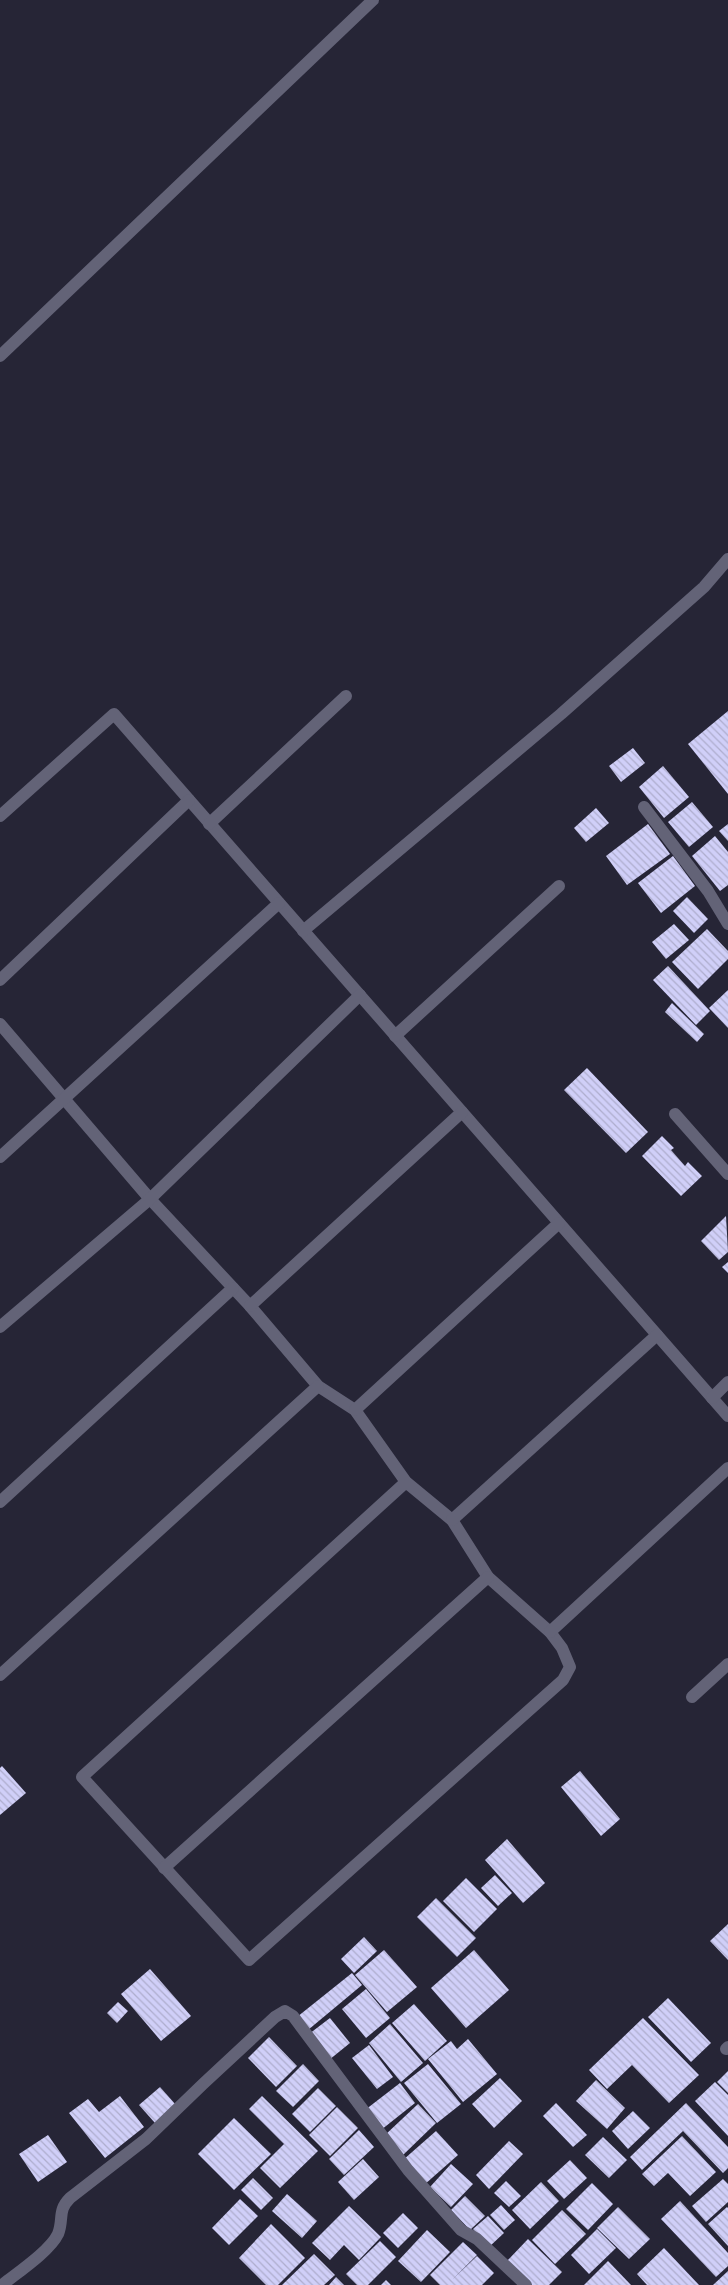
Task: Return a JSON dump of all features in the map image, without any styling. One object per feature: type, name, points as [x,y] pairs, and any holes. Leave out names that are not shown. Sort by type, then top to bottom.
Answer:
[{"type":"street","points":[[0,356],[373,0]]},
{"type":"street","points":[[303,931],[561,714],[704,587],[728,560]]},
{"type":"street","points":[[209,824],[346,696]]},
{"type":"street","points":[[0,816],[114,714],[728,1416]]},
{"type":"street","points":[[0,980],[189,800]]},
{"type":"street","points":[[644,807],[708,891],[728,924]]},
{"type":"street","points":[[395,1036],[558,886]]},
{"type":"street","points":[[0,1157],[279,904]]},
{"type":"street","points":[[0,1327],[150,1199],[360,995]]},
{"type":"street","points":[[0,1024],[150,1199],[250,1306],[318,1386],[355,1410],[406,1482],[452,1520],[488,1577],[550,1632],[562,1648],[570,1667],[563,1680],[249,1960],[82,1777],[406,1482]]},
{"type":"street","points":[[250,1306],[462,1112]]},
{"type":"street","points":[[675,1114],[728,1174]]},
{"type":"street","points":[[355,1410],[559,1223]]},
{"type":"street","points":[[0,1502],[233,1288]]},
{"type":"street","points":[[452,1520],[657,1335]]},
{"type":"street","points":[[712,1398],[728,1382]]},
{"type":"street","points":[[0,1675],[318,1386]]},
{"type":"street","points":[[550,1632],[728,1468]]},
{"type":"street","points":[[164,1868],[488,1577]]},
{"type":"street","points":[[692,1697],[728,1664]]},
{"type":"street","points":[[2,2285],[58,2235],[61,2210],[70,2198],[146,2139],[203,2084],[285,2011],[293,2016],[408,2170],[461,2230],[477,2239],[526,2285]]},
{"type":"building","points":[[728,711],[728,794],[688,744]]},
{"type":"building","points":[[633,748],[645,763],[621,782],[609,766]]},
{"type":"building","points":[[663,766],[689,797],[664,818],[639,787]]},
{"type":"building","points":[[692,802],[713,827],[689,847],[668,822]]},
{"type":"building","points":[[596,808],[609,823],[586,842],[574,828]]},
{"type":"building","points":[[648,824],[670,854],[627,885],[606,856]]},
{"type":"building","points":[[728,824],[728,841],[719,831]]},
{"type":"building","points":[[715,836],[728,852],[728,885],[720,891],[692,856]]},
{"type":"building","points":[[673,856],[695,886],[661,913],[638,883]]},
{"type":"building","points":[[687,897],[708,919],[694,933],[673,911]]},
{"type":"building","points":[[674,924],[689,940],[666,959],[652,942]]},
{"type":"building","points":[[707,929],[728,951],[728,959],[698,989],[672,962]]},
{"type":"building","points":[[668,966],[710,1011],[696,1025],[653,980]]},
{"type":"building","points":[[728,990],[728,1028],[709,1008]]},
{"type":"building","points":[[672,1003],[704,1034],[697,1042],[665,1012]]},
{"type":"building","points":[[587,1068],[648,1132],[626,1153],[564,1090]]},
{"type":"building","points":[[662,1136],[674,1148],[671,1150],[685,1166],[688,1162],[702,1176],[681,1196],[642,1156]]},
{"type":"building","points":[[726,1216],[728,1252],[719,1260],[701,1241]]},
{"type":"building","points":[[728,1262],[728,1273],[722,1267]]},
{"type":"building","points":[[2,1766],[26,1793],[0,1815],[0,1768]]},
{"type":"building","points":[[580,1771],[620,1819],[601,1836],[561,1787]]},
{"type":"building","points":[[507,1839],[545,1883],[523,1903],[485,1860]]},
{"type":"building","points":[[495,1875],[512,1893],[498,1906],[481,1888]]},
{"type":"building","points":[[466,1878],[497,1909],[474,1932],[443,1901]]},
{"type":"building","points":[[436,1898],[476,1938],[457,1957],[417,1917]]},
{"type":"building","points":[[728,1924],[728,1960],[710,1941]]},
{"type":"building","points":[[364,1937],[377,1951],[354,1973],[341,1959]]},
{"type":"building","points":[[384,1950],[417,1987],[387,2012],[355,1975]]},
{"type":"building","points":[[474,1950],[509,1990],[466,2028],[431,1988]]},
{"type":"building","points":[[150,1969],[191,2016],[161,2041],[121,1994]]},
{"type":"building","points":[[352,1973],[362,1985],[308,2030],[297,2017]]},
{"type":"building","points":[[366,1989],[390,2018],[366,2038],[342,2009]]},
{"type":"building","points":[[668,1998],[711,2043],[691,2062],[648,2017]]},
{"type":"building","points":[[118,2002],[128,2011],[117,2023],[107,2013]]},
{"type":"building","points":[[414,2004],[447,2041],[425,2061],[392,2023]]},
{"type":"building","points":[[330,2018],[350,2043],[329,2060],[309,2034]]},
{"type":"building","points":[[643,2018],[699,2075],[669,2103],[632,2065],[607,2089],[589,2070]]},
{"type":"building","points":[[390,2024],[423,2063],[401,2082],[369,2043]]},
{"type":"building","points":[[269,2037],[297,2066],[276,2087],[248,2058]]},
{"type":"building","points":[[468,2039],[497,2074],[463,2102],[428,2059],[451,2041],[457,2049]]},
{"type":"building","points":[[369,2045],[393,2077],[377,2089],[352,2058]]},
{"type":"building","points":[[303,2064],[319,2081],[293,2107],[276,2091]]},
{"type":"building","points":[[428,2064],[461,2104],[437,2123],[404,2083]]},
{"type":"building","points":[[728,2071],[728,2093],[717,2082]]},
{"type":"building","points":[[500,2078],[522,2101],[494,2128],[472,2104]]},
{"type":"building","points":[[596,2080],[625,2108],[607,2129],[576,2101]]},
{"type":"building","points":[[715,2082],[728,2095],[728,2136],[695,2101]]},
{"type":"building","points":[[400,2083],[415,2103],[381,2130],[365,2110]]},
{"type":"building","points":[[160,2087],[176,2105],[155,2123],[139,2105]]},
{"type":"building","points":[[318,2088],[336,2106],[310,2132],[292,2114]]},
{"type":"building","points":[[120,2096],[144,2127],[105,2158],[69,2113],[88,2099],[99,2112]]},
{"type":"building","points":[[262,2096],[318,2151],[280,2188],[260,2168],[284,2144],[249,2109]]},
{"type":"building","points":[[556,2103],[587,2135],[573,2147],[543,2116]]},
{"type":"building","points":[[686,2103],[728,2147],[728,2168],[723,2173],[683,2131],[642,2170],[630,2157]]},
{"type":"building","points":[[418,2104],[436,2123],[402,2156],[384,2136]]},
{"type":"building","points":[[337,2107],[358,2128],[330,2156],[309,2135]]},
{"type":"building","points":[[633,2111],[650,2128],[628,2149],[612,2131]]},
{"type":"building","points":[[234,2118],[271,2154],[234,2190],[198,2154]]},
{"type":"building","points":[[359,2130],[374,2147],[344,2175],[329,2159]]},
{"type":"building","points":[[436,2131],[458,2155],[424,2185],[403,2160]]},
{"type":"building","points":[[48,2135],[67,2162],[38,2182],[19,2154]]},
{"type":"building","points":[[682,2136],[716,2172],[690,2196],[668,2173],[654,2186],[642,2174]]},
{"type":"building","points":[[603,2137],[627,2160],[609,2178],[585,2155]]},
{"type":"building","points":[[509,2141],[523,2154],[489,2189],[476,2175]]},
{"type":"building","points":[[363,2159],[379,2177],[354,2200],[338,2182]]},
{"type":"building","points":[[570,2160],[587,2178],[564,2199],[547,2181]]},
{"type":"building","points":[[451,2164],[473,2184],[451,2207],[430,2187]]},
{"type":"building","points":[[253,2178],[273,2198],[261,2210],[241,2190]]},
{"type":"building","points":[[723,2179],[728,2184],[728,2202],[706,2222],[692,2206]]},
{"type":"building","points":[[506,2181],[521,2196],[509,2207],[494,2193]]},
{"type":"building","points":[[541,2182],[559,2201],[530,2229],[512,2210]]},
{"type":"building","points":[[592,2183],[613,2204],[588,2230],[566,2209]]},
{"type":"building","points":[[287,2194],[317,2221],[302,2238],[272,2211]]},
{"type":"building","points":[[465,2196],[485,2216],[470,2230],[451,2210]]},
{"type":"building","points":[[240,2199],[258,2216],[229,2245],[212,2228]]},
{"type":"building","points":[[680,2201],[728,2253],[728,2266],[716,2277],[661,2219]]},
{"type":"building","points":[[501,2205],[515,2220],[504,2230],[490,2215]]},
{"type":"building","points":[[349,2206],[381,2237],[359,2260],[344,2245],[330,2260],[312,2243]]},
{"type":"building","points":[[618,2207],[650,2239],[629,2259],[597,2228]]},
{"type":"building","points":[[728,2208],[728,2246],[708,2224]]},
{"type":"building","points":[[562,2210],[586,2234],[555,2264],[532,2240]]},
{"type":"building","points":[[403,2213],[418,2228],[398,2248],[383,2233]]},
{"type":"building","points":[[488,2216],[504,2233],[489,2247],[473,2229]]},
{"type":"building","points":[[271,2224],[305,2258],[278,2285],[266,2285],[239,2258]]},
{"type":"building","points":[[597,2229],[616,2248],[589,2274],[571,2255]]},
{"type":"building","points":[[427,2230],[450,2252],[421,2282],[398,2261]]},
{"type":"building","points":[[528,2239],[562,2272],[549,2285],[532,2285],[507,2261]]},
{"type":"building","points":[[380,2241],[396,2257],[368,2285],[357,2285],[346,2274]]},
{"type":"building","points":[[463,2242],[477,2255],[453,2279],[477,2256],[494,2273],[482,2285],[440,2285],[430,2275]]},
{"type":"building","points":[[664,2248],[699,2285],[647,2285],[637,2274]]},
{"type":"building","points":[[314,2254],[335,2275],[324,2285],[282,2285]]},
{"type":"building","points":[[608,2261],[631,2285],[584,2285]]},
{"type":"building","points":[[728,2271],[728,2285],[713,2285]]},
{"type":"building","points":[[336,2277],[344,2285],[329,2285]]},
{"type":"building","points":[[386,2280],[391,2285],[381,2285]]}]
